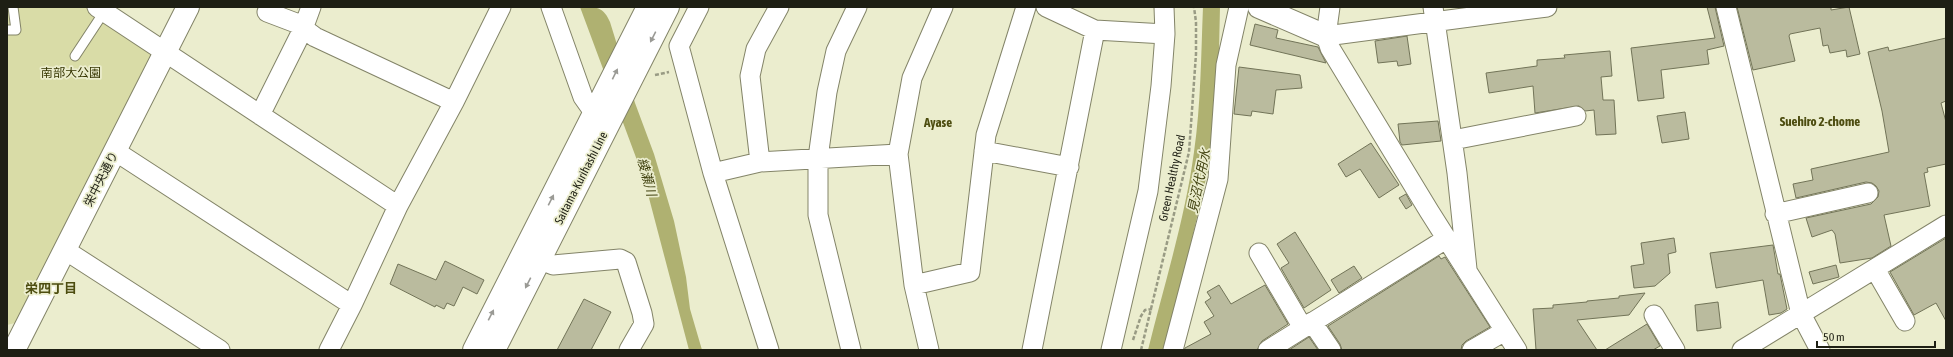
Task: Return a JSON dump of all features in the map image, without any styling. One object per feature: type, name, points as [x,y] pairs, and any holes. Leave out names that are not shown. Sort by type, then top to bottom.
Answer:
[{"type":"main road","name":"栄中央通り","points":[[18,344],[188,7]]},
{"type":"main road","name":"Saitama-Kurihashi Line","points":[[494,350],[540,260],[630,43],[648,7]]},
{"type":"main road","name":"Saitama-Kurihashi Line","points":[[474,350],[601,114],[645,71],[668,7]]},
{"type":"main road","points":[[1260,7],[1326,36]]},
{"type":"street","points":[[260,115],[303,29],[311,7]]},
{"type":"street","points":[[328,350],[352,305],[398,206],[454,102],[501,7]]},
{"type":"street","points":[[552,7],[583,97],[601,114]]},
{"type":"street","points":[[699,7],[679,46],[713,173],[769,350]]},
{"type":"street","points":[[760,162],[750,76],[756,49],[779,7]]},
{"type":"street","points":[[851,350],[818,215],[818,158],[827,92],[836,51],[857,7]]},
{"type":"street","points":[[929,350],[914,285],[898,154],[912,78],[943,7]]},
{"type":"street","points":[[914,285],[970,272],[986,135],[1026,7]]},
{"type":"street","points":[[1046,7],[1095,30],[1165,34]]},
{"type":"street","points":[[1111,350],[1148,191],[1161,86],[1165,34],[1164,7]]},
{"type":"street","points":[[1173,350],[1218,179],[1226,65],[1239,7]]},
{"type":"street","points":[[1330,7],[1326,36],[1334,54],[1446,239],[1517,350]]},
{"type":"street","points":[[1326,36],[1434,15],[1547,7]]},
{"type":"street","points":[[1726,7],[1775,214],[1801,314],[1820,350]]},
{"type":"street","points":[[101,9],[398,206]]},
{"type":"street","points":[[268,9],[296,22],[315,37],[454,102]]},
{"type":"street","points":[[1434,15],[1453,140],[1468,274]]},
{"type":"street","points":[[1032,350],[1095,30]]},
{"type":"street","points":[[1453,140],[1576,116]]},
{"type":"street","points":[[115,151],[352,305]]},
{"type":"street","points":[[984,151],[1069,167]]},
{"type":"street","points":[[713,173],[760,162],[898,154]]},
{"type":"street","points":[[1775,214],[1868,193]]},
{"type":"street","points":[[1742,350],[1946,225]]},
{"type":"street","points":[[1268,350],[1446,239]]},
{"type":"street","points":[[65,250],[220,350]]},
{"type":"street","points":[[1259,253],[1307,325],[1331,350]]},
{"type":"street","points":[[540,260],[553,265],[620,260],[626,262],[644,324],[629,350]]},
{"type":"street","points":[[1875,269],[1905,321]]},
{"type":"street","points":[[1654,315],[1675,350]]},
{"type":"street","points":[[1472,350],[1505,331]]},
{"type":"lane","points":[[7,30],[16,30],[13,7]]},
{"type":"lane","points":[[75,56],[101,9]]},
{"type":"path","name":"Green Healthy Road","points":[[1141,350],[1189,152],[1196,54],[1196,22],[1194,7]]},
{"type":"path","points":[[645,71],[671,72]]},
{"type":"path","points":[[1131,343],[1141,316],[1145,310],[1152,309]]},
{"type":"green space","name":"南部大公園","points":[[7,7],[85,7],[153,51],[15,323],[7,325]]},
{"type":"water","name":"綾瀬川","points":[[580,7],[598,8],[602,10],[610,22],[635,103],[654,154],[674,221],[686,277],[690,309],[702,350],[689,350],[644,179]]},
{"type":"water","name":"見沼代用水","points":[[1203,7],[1220,7],[1218,93],[1208,170],[1166,350],[1148,350],[1180,227],[1190,177],[1198,116]]},
{"type":"building","points":[[1707,7],[1715,7],[1724,46],[1707,50],[1709,64],[1661,70],[1664,98],[1638,101],[1631,48],[1715,38]]},
{"type":"building","points":[[1737,7],[1831,7],[1831,10],[1849,7],[1860,54],[1847,57],[1846,50],[1830,53],[1828,45],[1823,46],[1820,28],[1790,34],[1789,36],[1795,61],[1753,70]]},
{"type":"building","points":[[1255,24],[1278,30],[1276,38],[1318,47],[1326,63],[1250,45]]},
{"type":"building","points":[[1407,36],[1411,64],[1398,66],[1397,61],[1378,63],[1375,41]]},
{"type":"building","points":[[1946,38],[1946,101],[1941,103],[1946,122],[1946,164],[1927,168],[1928,172],[1924,173],[1930,206],[1884,215],[1891,246],[1872,258],[1840,263],[1835,234],[1832,230],[1812,237],[1806,218],[1871,204],[1878,197],[1879,191],[1872,183],[1866,182],[1796,198],[1793,184],[1813,180],[1811,169],[1889,152],[1882,111],[1868,52],[1888,47],[1889,51]]},
{"type":"building","points":[[1610,51],[1612,76],[1601,77],[1603,100],[1614,100],[1616,134],[1596,135],[1594,110],[1585,111],[1579,106],[1535,113],[1533,86],[1489,93],[1486,73],[1537,66],[1537,60],[1565,58],[1564,55]]},
{"type":"building","points":[[1239,67],[1300,75],[1302,88],[1276,90],[1273,114],[1252,111],[1251,116],[1234,114]]},
{"type":"building","points":[[1685,112],[1689,139],[1662,143],[1657,116]]},
{"type":"building","points":[[1438,121],[1441,141],[1402,145],[1400,142],[1398,124]]},
{"type":"building","points":[[1371,143],[1399,185],[1379,198],[1360,169],[1346,177],[1338,164]]},
{"type":"building","points":[[1406,194],[1412,205],[1406,209],[1399,198]]},
{"type":"building","points":[[1295,232],[1331,290],[1304,308],[1281,268],[1289,263],[1277,244]]},
{"type":"building","points":[[1674,238],[1676,252],[1668,254],[1670,273],[1655,286],[1634,288],[1631,266],[1644,264],[1641,243]]},
{"type":"building","points":[[1946,238],[1946,321],[1936,303],[1914,315],[1890,272]]},
{"type":"building","points":[[1773,245],[1778,274],[1780,274],[1787,309],[1781,313],[1769,315],[1763,280],[1716,288],[1710,253]]},
{"type":"building","points":[[1439,256],[1441,259],[1445,257],[1490,327],[1466,341],[1462,345],[1461,350],[1342,350],[1340,344],[1328,326]]},
{"type":"building","points":[[445,261],[484,280],[477,294],[463,287],[454,306],[447,303],[444,309],[436,305],[435,307],[390,284],[398,264],[436,280]]},
{"type":"building","points":[[1836,265],[1839,277],[1813,284],[1809,272]]},
{"type":"building","points":[[1354,266],[1362,278],[1339,293],[1331,280]]},
{"type":"building","points":[[1219,285],[1231,304],[1265,285],[1288,324],[1262,341],[1257,350],[1184,350],[1185,348],[1211,334],[1204,322],[1214,316],[1205,302],[1211,298],[1207,292]]},
{"type":"building","points":[[1645,293],[1629,315],[1577,320],[1597,350],[1536,350],[1533,309],[1553,308],[1553,305],[1619,298],[1619,296]]},
{"type":"building","points":[[584,299],[611,312],[591,350],[557,350]]},
{"type":"building","points":[[1718,302],[1721,328],[1697,331],[1695,305]]},
{"type":"building","points":[[1647,324],[1660,346],[1653,350],[1605,350]]},
{"type":"building","points":[[1309,337],[1318,350],[1289,350]]},
{"type":"district","name":"Suehiro 2-chome","points":[[1820,121]]},
{"type":"district","name":"Ayase","points":[[938,122]]},
{"type":"district","name":"栄四丁目","points":[[51,288]]}]
